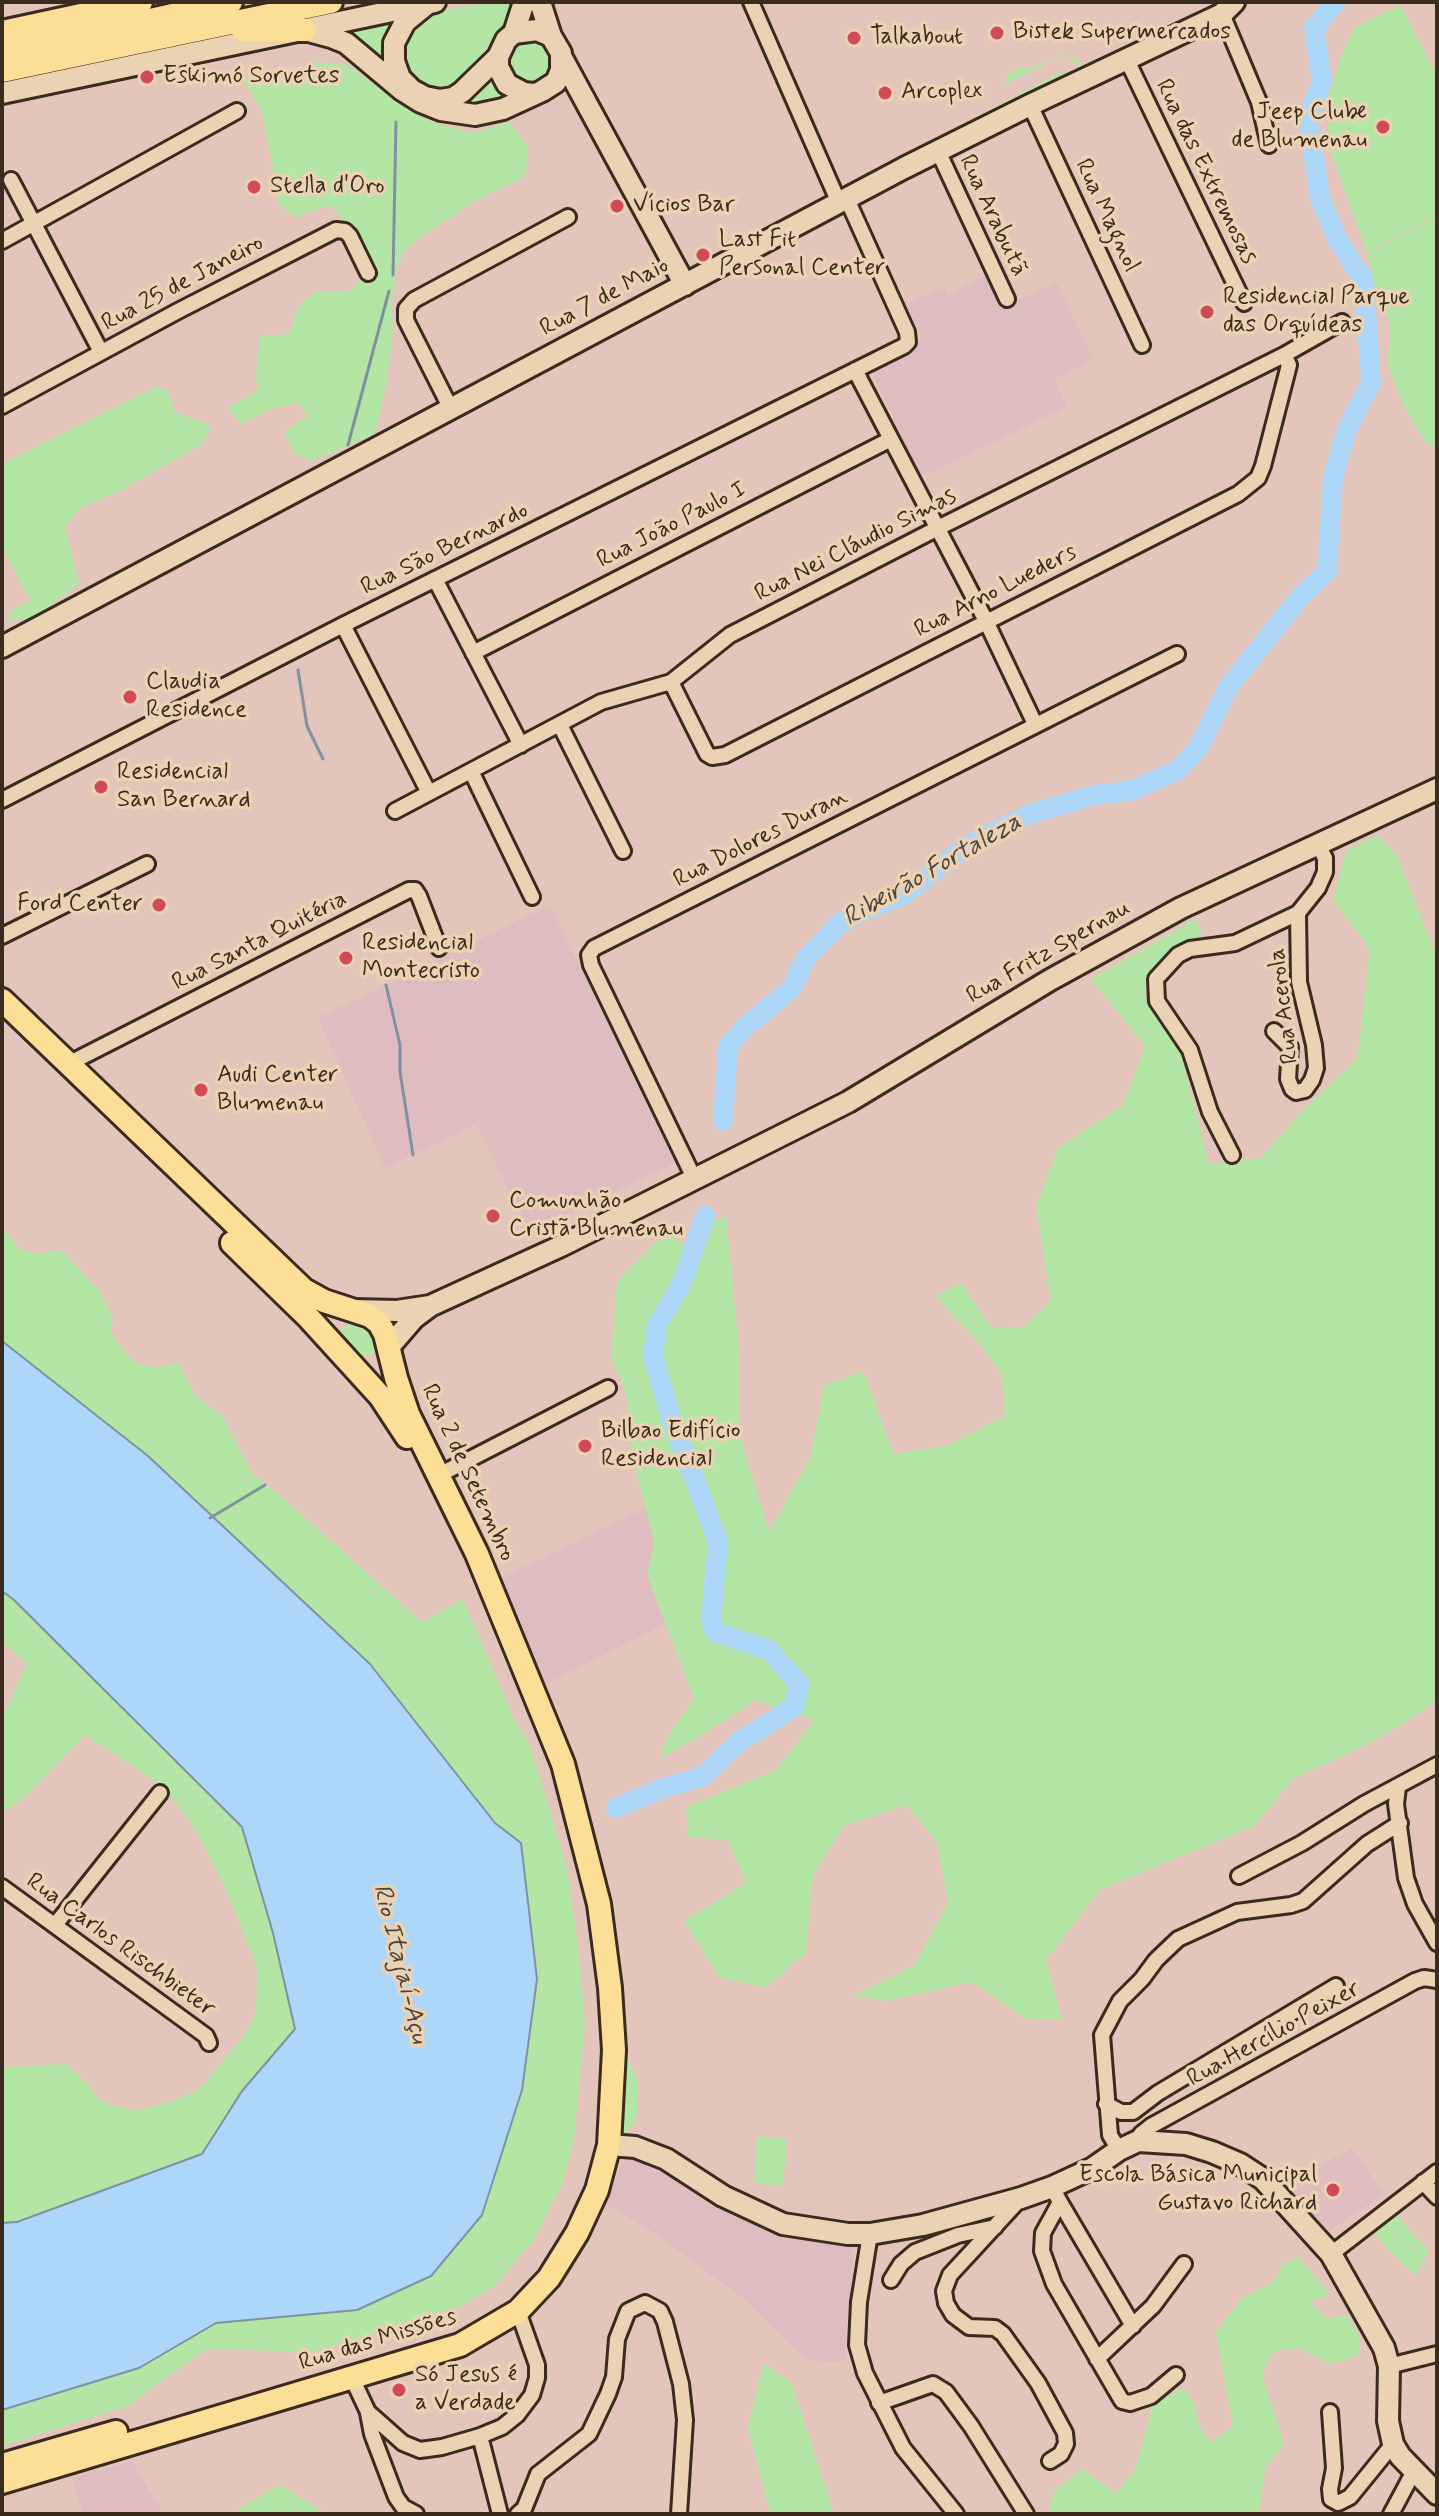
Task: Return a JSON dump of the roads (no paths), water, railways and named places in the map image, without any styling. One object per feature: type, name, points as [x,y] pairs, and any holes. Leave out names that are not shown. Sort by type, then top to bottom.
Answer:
[{"type":"main road","points":[[2,32],[141,2]]},
{"type":"main road","points":[[2,53],[231,2]]},
{"type":"main road","points":[[2,71],[331,2]]},
{"type":"main road","points":[[198,30],[305,30]]},
{"type":"main road","name":"Rua 2 de Setembro","points":[[2,1000],[304,1290],[379,1323],[389,1347],[402,1398],[477,1554],[551,1734],[580,1845]]},
{"type":"main road","name":"Rua 2 de Setembro","points":[[2,1019],[327,1339],[398,1421],[431,1480],[533,1716],[580,1845]]},
{"type":"main road","points":[[327,1339],[337,1317],[354,1310]]},
{"type":"main road","points":[[353,1366],[372,1366],[382,1359],[389,1347]]},
{"type":"main road","name":"Rua das Missões","points":[[2,2482],[460,2345],[518,2311],[549,2278],[577,2233],[597,2190],[602,2145],[608,2050],[605,1940],[580,1845]]},
{"type":"main road","name":"Rua das Missões","points":[[2,2465],[446,2335],[495,2312],[527,2285],[565,2231],[602,2145]]},
{"type":"street","points":[[431,3],[405,22],[394,43],[394,61],[400,78],[412,90],[440,100],[453,98],[498,57],[506,40],[514,33],[524,2]]},
{"type":"street","points":[[540,2],[562,58],[685,285]]},
{"type":"street","points":[[751,2],[843,201]]},
{"type":"street","points":[[2,93],[431,3]]},
{"type":"street","points":[[1228,8],[1259,102],[1269,145]]},
{"type":"street","name":"Rua 7 de Maio","points":[[2,647],[938,151],[1228,8]]},
{"type":"street","points":[[305,30],[346,43],[402,90],[441,110],[475,115],[491,113],[550,87],[561,70],[562,58]]},
{"type":"street","points":[[514,33],[537,30],[551,36]]},
{"type":"street","points":[[498,57],[498,67],[507,84],[524,93],[534,94]]},
{"type":"street","name":"Rua das Extremosas","points":[[1127,60],[1244,303]]},
{"type":"street","points":[[556,82],[566,80],[578,84]]},
{"type":"street","name":"Rua Magnol","points":[[1030,105],[1142,345]]},
{"type":"street","points":[[2,241],[237,111]]},
{"type":"street","name":"Rua Arabutã","points":[[938,151],[1007,299]]},
{"type":"street","points":[[11,180],[101,352]]},
{"type":"street","name":"Rua São Bernardo","points":[[2,800],[908,342],[907,332],[843,201]]},
{"type":"street","points":[[451,409],[406,320],[406,309],[414,300],[568,217]]},
{"type":"street","name":"Rua 25 de Janeiro","points":[[2,406],[336,230],[345,231],[350,236],[368,273]]},
{"type":"street","name":"Rua Nei Cláudio Simas","points":[[395,811],[601,702],[671,682],[730,635],[1284,355],[1342,322]]},
{"type":"street","name":"Rua Arno Lueders","points":[[671,682],[701,746],[707,754],[725,755],[1249,487],[1258,478],[1263,466],[1282,397],[1289,365],[1284,355]]},
{"type":"street","points":[[855,370],[986,621],[1035,724]]},
{"type":"street","name":"Rua João Paulo I","points":[[473,653],[891,439]]},
{"type":"street","points":[[435,579],[521,745]]},
{"type":"street","points":[[343,625],[429,793]]},
{"type":"street","name":"Rua Dolores Duran","points":[[694,1178],[591,965],[589,955],[594,948],[1177,654]]},
{"type":"street","points":[[560,725],[623,851]]},
{"type":"street","points":[[471,771],[532,897]]},
{"type":"street","name":"Rua Fritz Spernau","points":[[430,1306],[561,1246],[848,1102],[1050,980],[1181,908],[1437,789]]},
{"type":"street","name":"Rua Acerola","points":[[1274,1031],[1290,1047],[1288,1079],[1292,1089],[1296,1092],[1305,1090],[1316,1068],[1314,1045],[1299,982],[1298,913],[1318,888],[1325,872],[1325,858],[1318,845]]},
{"type":"street","points":[[2,936],[147,864]]},
{"type":"street","name":"Rua Santa Quitéria","points":[[68,1064],[409,890],[415,890],[419,896],[439,948]]},
{"type":"street","points":[[1232,1155],[1210,1112],[1190,1050],[1157,1001],[1156,979],[1178,955],[1190,949],[1235,943],[1298,913]]},
{"type":"street","points":[[354,1310],[397,1311],[430,1306]]},
{"type":"street","points":[[389,1347],[414,1318],[430,1306]]},
{"type":"street","points":[[439,1475],[608,1388]]},
{"type":"street","points":[[1239,1876],[1437,1765]]},
{"type":"street","points":[[1398,1787],[1396,1804],[1406,1878],[1415,1904],[1437,1943]]},
{"type":"street","points":[[55,1925],[160,1793]]},
{"type":"street","points":[[1400,1823],[1367,1844],[1303,1901],[1237,1912],[1178,1939],[1120,2001],[1102,2035],[1110,2135],[1128,2145],[1186,2144],[1240,2164],[1279,2194],[1331,2254],[1384,2348],[1389,2366],[1388,2421],[1393,2444],[1437,2494]]},
{"type":"street","name":"Rua Carlos Rischbieter","points":[[2,1887],[206,2036],[209,2043]]},
{"type":"street","name":"Rua Hercílio Peixer","points":[[1128,2145],[1151,2126],[1415,1981],[1424,1978],[1437,1980]]},
{"type":"street","points":[[1106,2104],[1121,2112],[1133,2112],[1158,2093],[1336,1986]]},
{"type":"street","points":[[602,2145],[635,2147],[666,2159],[723,2196],[783,2224],[848,2234],[870,2234],[923,2225],[1021,2198],[1056,2195],[1128,2145]]},
{"type":"street","points":[[1331,2254],[1437,2172]]},
{"type":"street","points":[[1423,2182],[1437,2197]]},
{"type":"street","points":[[1056,2195],[1133,2326]]},
{"type":"street","points":[[1056,2195],[1043,2233],[1042,2251],[1054,2284],[1122,2401],[1130,2403],[1151,2396],[1176,2375]]},
{"type":"street","points":[[1021,2198],[950,2275],[944,2291],[953,2315],[969,2327],[995,2328],[1003,2334],[1038,2383],[1065,2433],[1066,2444],[1061,2454],[1050,2461]]},
{"type":"street","points":[[891,2280],[901,2264],[915,2252],[958,2235],[995,2227]]},
{"type":"street","points":[[870,2234],[859,2302],[857,2345],[865,2373],[903,2448],[956,2514]]},
{"type":"street","points":[[1097,2359],[1153,2306],[1184,2264]]},
{"type":"street","points":[[518,2514],[524,2509],[538,2474],[589,2434],[614,2377],[617,2339],[628,2311],[645,2303],[660,2311],[665,2322],[681,2384],[685,2420],[679,2514]]},
{"type":"street","points":[[368,2412],[403,2443],[420,2450],[442,2447],[502,2427],[517,2415],[532,2395],[537,2378],[537,2365],[518,2311]]},
{"type":"street","points":[[1389,2366],[1437,2354]]},
{"type":"street","points":[[352,2378],[368,2412],[372,2434],[396,2497],[403,2507],[416,2514]]},
{"type":"street","points":[[879,2403],[933,2384],[946,2392],[1026,2514]]},
{"type":"street","points":[[1330,2412],[1334,2468],[1330,2489],[1331,2499],[1338,2503],[1350,2497],[1393,2444]]},
{"type":"street","points":[[480,2436],[501,2514]]},
{"type":"street","points":[[1391,2514],[1414,2471]]},
{"type":"water","name":"Rio Itajaí-Açu","points":[[2,1341],[148,1456],[370,1664],[495,1823],[521,1843],[537,1979],[522,2090],[482,2215],[431,2276],[357,2310],[216,2323],[139,2368],[2,2410],[2,2223],[17,2222],[202,2154],[242,2091],[295,2029],[273,1933],[242,1827],[2,1591]]},
{"type":"waterway","name":"Ribeirão Fortaleza","points":[[723,1121],[728,1047],[745,1027],[792,988],[806,958],[841,922],[906,893],[967,846],[1030,814],[1094,795],[1130,791],[1178,770],[1199,747],[1229,686],[1300,597],[1327,571],[1333,478],[1347,429],[1371,382],[1364,281],[1336,237],[1320,198],[1308,117],[1322,82],[1314,28],[1336,2]]},
{"type":"waterway","points":[[393,275],[396,122]]},
{"type":"waterway","points":[[348,445],[389,291]]},
{"type":"waterway","points":[[298,670],[307,726],[323,759]]},
{"type":"waterway","points":[[386,985],[400,1045],[400,1072],[413,1155]]},
{"type":"waterway","name":"Ribeirão Fortaleza","points":[[616,1808],[703,1776],[739,1742],[794,1707],[799,1684],[769,1650],[715,1632],[711,1619],[718,1541],[671,1418],[653,1356],[657,1325],[682,1283],[705,1216]]},
{"type":"waterway","points":[[210,1518],[265,1485]]},
{"type":"place","name":"Bistek Supermercados","points":[[997,33]]},
{"type":"place","name":"Talkabout","points":[[854,38]]},
{"type":"place","name":"Eskimó Sorvetes","points":[[147,77]]},
{"type":"place","name":"Arcoplex","points":[[885,93]]},
{"type":"place","name":"Jeep Clube de Blumenau","points":[[1383,127]]},
{"type":"place","name":"Stella d'Oro","points":[[254,187]]},
{"type":"place","name":"Vícios Bar","points":[[617,206]]},
{"type":"place","name":"Last Fit Personal Center","points":[[703,255]]},
{"type":"place","name":"Residencial Parque das Orquídeas","points":[[1207,312]]},
{"type":"place","name":"Claudia Residence","points":[[130,697]]},
{"type":"place","name":"Residencial San Bernard","points":[[101,787]]},
{"type":"place","name":"Ford Center","points":[[159,905]]},
{"type":"place","name":"Residencial Montecristo","points":[[346,958]]},
{"type":"place","name":"Audi Center Blumenau","points":[[201,1090]]},
{"type":"place","name":"Comunhão Cristã Blumenau","points":[[493,1216]]},
{"type":"place","name":"Bilbao Edifício Residencial","points":[[585,1446]]},
{"type":"place","name":"Escola Básica Municipal Gustavo Richard","points":[[1333,2190]]},
{"type":"place","name":"Só Jesus é a Verdade","points":[[399,2390]]}]
